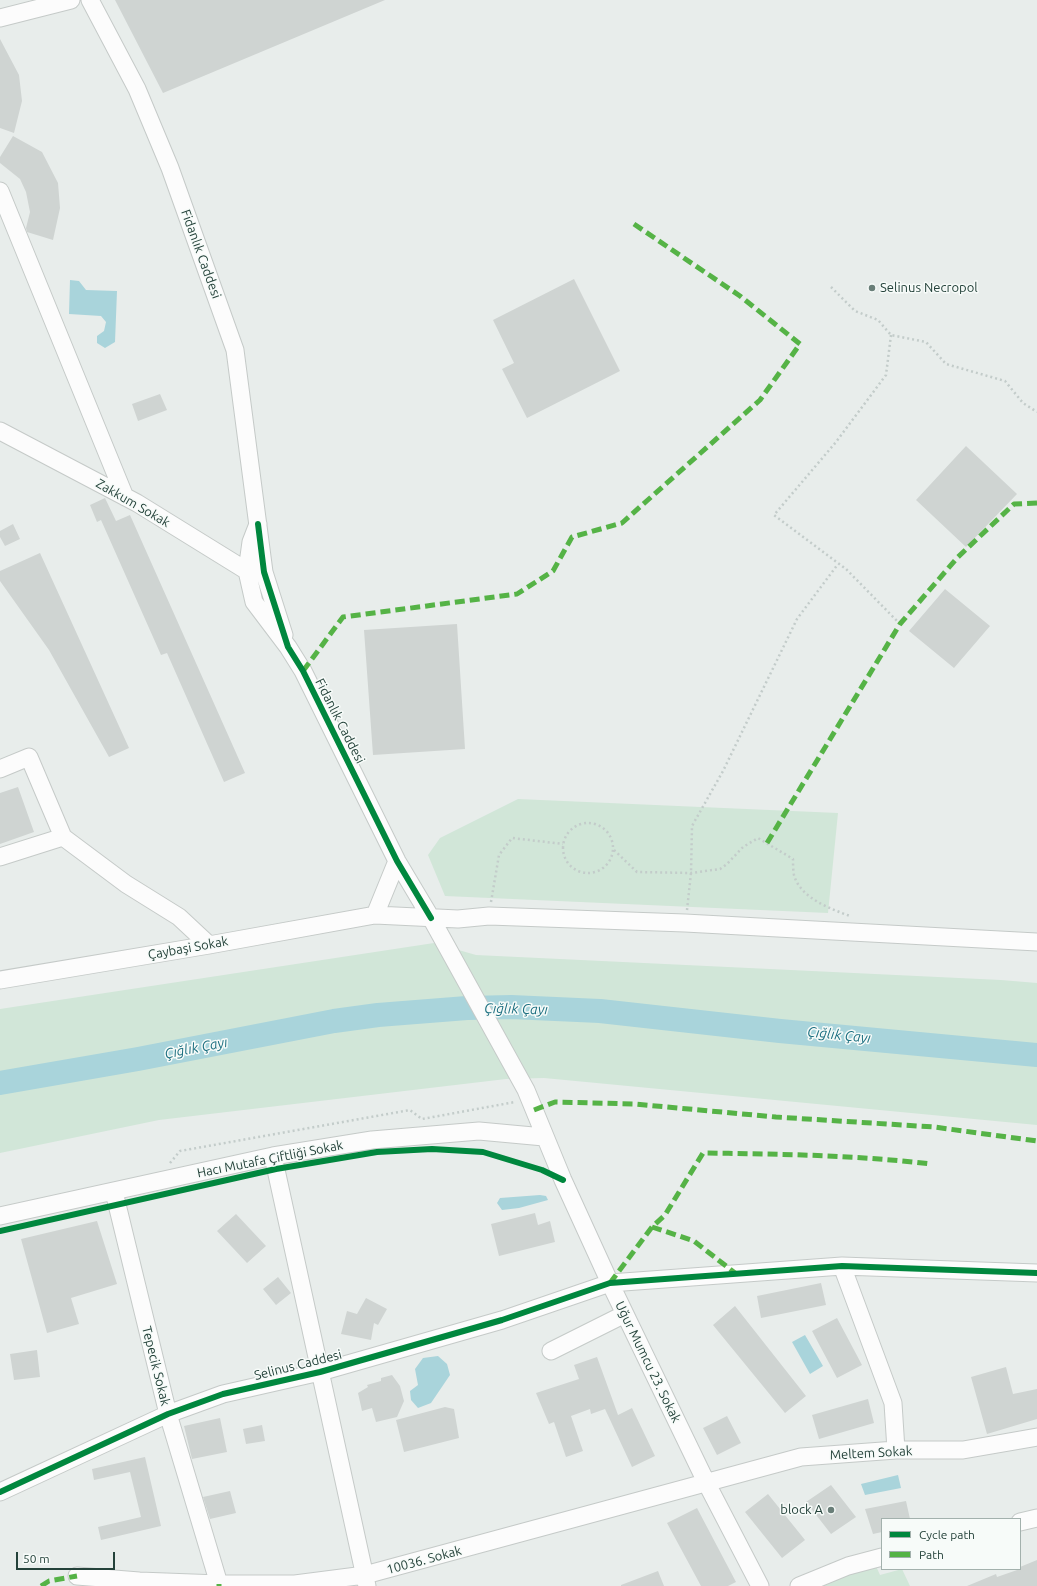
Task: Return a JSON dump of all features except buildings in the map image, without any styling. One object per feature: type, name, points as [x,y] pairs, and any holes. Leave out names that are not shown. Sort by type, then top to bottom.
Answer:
[{"type":"street","points":[[0,18],[71,0]]},
{"type":"street","name":"Fidanlık Caddesi","points":[[90,0],[137,89],[170,168],[235,350],[264,572],[288,647]]},
{"type":"street","points":[[0,191],[125,497]]},
{"type":"street","name":"Zakkum Sokak","points":[[0,431],[125,497],[247,571],[264,572]]},
{"type":"street","name":"Fidanlık Caddesi","points":[[258,524],[251,542],[247,571],[254,602],[288,647],[317,700],[397,861],[431,918],[526,1090]]},
{"type":"street","points":[[0,769],[29,757],[63,837],[126,884],[179,917],[209,945]]},
{"type":"street","points":[[0,857],[63,837]]},
{"type":"street","points":[[375,915],[397,861]]},
{"type":"street","name":"Çaybaşi Sokak","points":[[0,980],[209,945],[375,915],[458,919],[489,916],[686,923],[1037,942]]},
{"type":"street","name":"Uğur Mumcu 23. Sokak","points":[[526,1090],[544,1137],[610,1283],[707,1484],[760,1586]]},
{"type":"street","name":"Hacı Mutafa Çiftliği Sokak","points":[[0,1216],[273,1156],[372,1140],[479,1131],[544,1137]]},
{"type":"street","points":[[273,1156],[366,1581]]},
{"type":"street","name":"Tepecik Sokak","points":[[114,1192],[168,1414],[219,1584]]},
{"type":"street","points":[[842,1266],[893,1403],[896,1450]]},
{"type":"street","name":"Selinus Caddesi","points":[[0,1492],[168,1414],[223,1394],[320,1372],[502,1320],[610,1283],[842,1266],[1037,1273]]},
{"type":"street","points":[[551,1352],[625,1314]]},
{"type":"street","name":"Meltem Sokak","points":[[707,1484],[801,1457],[896,1450],[963,1450],[1037,1437]]},
{"type":"street","name":"10036. Sokak","points":[[78,1576],[140,1583],[295,1584],[366,1581],[707,1484]]},
{"type":"street","points":[[1021,1522],[1037,1518]]},
{"type":"street","points":[[799,1586],[848,1566],[881,1558]]},
{"type":"path","points":[[831,286],[855,311],[878,320],[890,335],[926,342],[946,364],[1005,381],[1023,403],[1037,412]]},
{"type":"path","points":[[890,335],[886,375],[836,442],[774,515],[838,564],[900,624]]},
{"type":"path","points":[[686,923],[691,873],[692,826],[723,771],[797,619],[838,564]]},
{"type":"path","points":[[587,822],[604,827],[610,834],[614,850],[607,865],[600,870],[585,873],[570,866],[563,852],[563,844],[571,829],[587,822]]},
{"type":"path","points":[[489,916],[499,855],[512,838],[563,844]]},
{"type":"path","points":[[614,850],[637,872],[691,873],[720,869],[727,864],[743,847],[758,838],[793,859],[794,876],[807,895],[825,906],[853,918]]},
{"type":"green space","points":[[518,799],[838,813],[828,913],[445,896],[428,855],[440,838]]},
{"type":"green space","points":[[434,943],[476,955],[1001,980],[1037,983],[1037,1125],[544,1078],[506,1079],[159,1120],[0,1153],[0,1009]]},
{"type":"green space","points":[[876,1566],[880,1575],[902,1570],[910,1586],[810,1586]]},
{"type":"water","points":[[70,280],[79,281],[86,290],[117,291],[115,342],[105,348],[97,343],[97,336],[104,331],[106,322],[101,316],[69,314]]},
{"type":"water","points":[[540,1195],[546,1196],[548,1200],[519,1208],[502,1210],[497,1203],[500,1198]]},
{"type":"water","points":[[805,1335],[823,1366],[810,1374],[792,1342]]},
{"type":"water","points":[[438,1356],[447,1364],[450,1375],[431,1403],[418,1408],[411,1400],[410,1391],[418,1385],[415,1369],[423,1358]]},
{"type":"water","points":[[898,1475],[901,1488],[865,1495],[861,1484]]},
{"type":"waterway","name":"Çığlık Çayı","points":[[0,1083],[138,1059],[334,1021],[378,1015],[467,1008],[511,1007],[600,1011],[780,1031],[1037,1055]]},
{"type":"marked path","points":[[303,671],[343,617],[517,594],[553,571],[572,537],[622,523],[760,400],[800,344],[740,296],[631,222]]},
{"type":"marked path","points":[[767,843],[900,624],[958,557],[1014,504],[1037,503]]},
{"type":"marked path","points":[[534,1110],[555,1102],[634,1104],[776,1117],[934,1127],[1037,1141]]},
{"type":"marked path","points":[[610,1283],[652,1227],[665,1215],[703,1153],[846,1157],[931,1164]]},
{"type":"marked path","points":[[652,1227],[694,1241],[735,1273]]},
{"type":"marked path","points":[[41,1586],[49,1581],[77,1576]]},
{"type":"cycle path","points":[[258,524],[264,572],[288,647],[303,671],[397,861],[431,918]]},
{"type":"cycle path","points":[[0,1231],[276,1169],[377,1152],[432,1149],[483,1152],[542,1170],[563,1180]]},
{"type":"cycle path","points":[[0,1492],[168,1414],[223,1394],[320,1372],[502,1320],[610,1283],[842,1266],[1037,1273]]},
{"type":"place","name":"Selinus Necropol","points":[[872,288]]},
{"type":"place","name":"block A","points":[[831,1510]]}]
